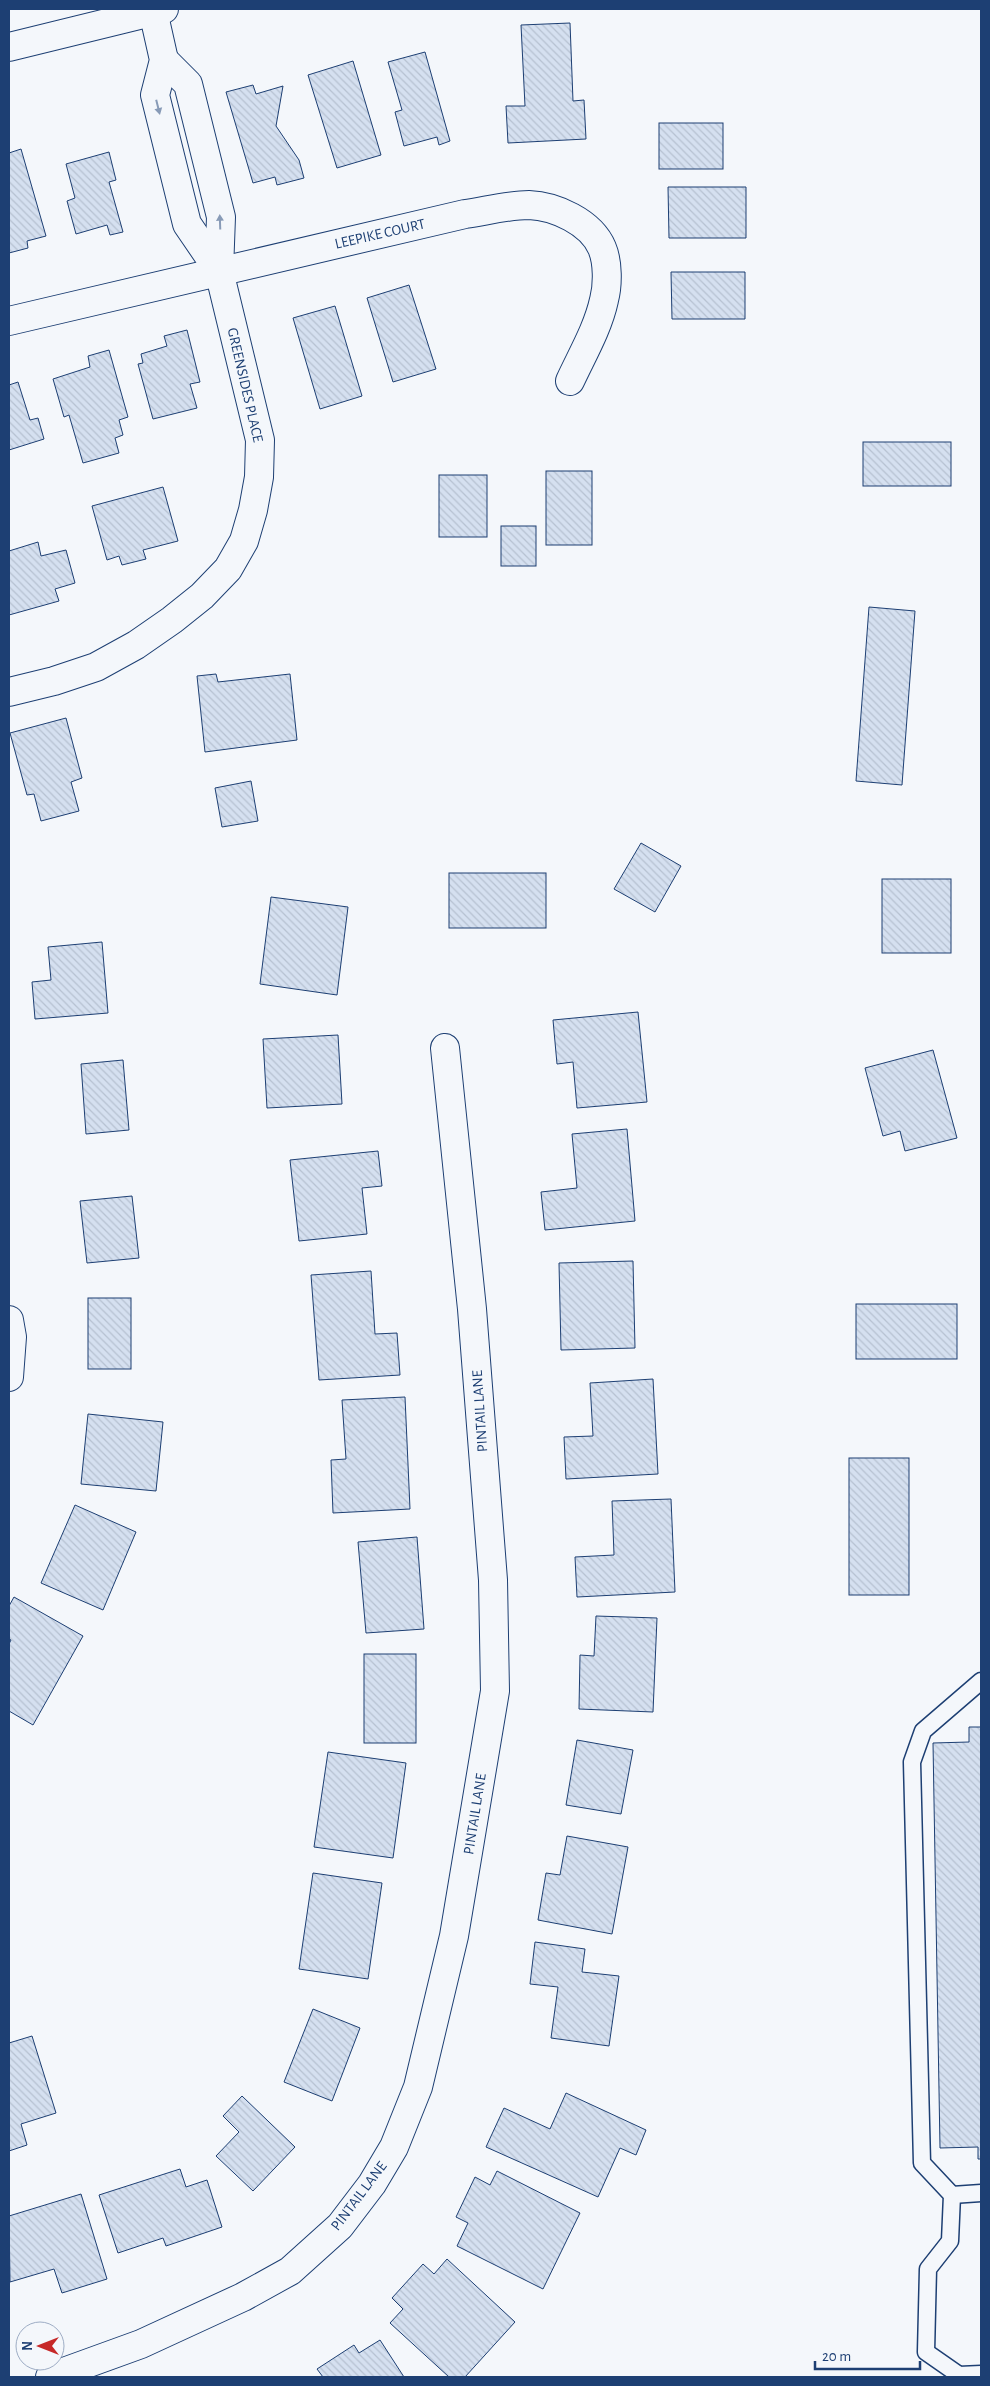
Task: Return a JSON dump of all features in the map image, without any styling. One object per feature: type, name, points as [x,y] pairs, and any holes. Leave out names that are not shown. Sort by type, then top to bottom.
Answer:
[{"type":"street","points":[[9,47],[156,10]]},
{"type":"street","name":"GREENSIDES PLACE","points":[[9,692],[54,681],[96,667],[136,645],[202,596],[228,569],[244,542],[259,477],[260,440],[219,271],[187,224],[155,95],[164,60],[156,10]]},
{"type":"street","name":"LEEPIKE COURT","points":[[9,321],[465,214],[511,206],[530,205],[549,208],[587,227],[602,247],[606,274],[605,298],[601,314],[570,381]]},
{"type":"street","name":"PINTAIL LANE","points":[[50,2377],[142,2344],[243,2297],[290,2270],[340,2226],[372,2184],[394,2147],[418,2087],[454,1936],[495,1691],[492,1580],[472,1309],[445,1048]]},
{"type":"street","points":[[9,1320],[12,1337],[9,1377]]},
{"type":"lane","points":[[981,1681],[923,1731],[912,1762],[922,2163],[952,2195],[950,2241],[928,2269],[926,2352],[959,2375],[981,2374]]},
{"type":"lane","points":[[952,2195],[981,2193]]},
{"type":"building","points":[[570,23],[573,101],[584,100],[586,139],[508,143],[506,106],[525,106],[521,25]]},
{"type":"building","points":[[425,52],[450,141],[439,145],[437,137],[404,146],[395,112],[402,110],[388,62]]},
{"type":"building","points":[[353,61],[381,155],[337,168],[308,75]]},
{"type":"building","points":[[253,85],[256,94],[283,86],[276,126],[299,160],[304,178],[277,185],[275,177],[253,183],[226,92]]},
{"type":"building","points":[[659,123],[723,123],[723,169],[659,169]]},
{"type":"building","points":[[21,149],[46,236],[27,241],[28,248],[9,253],[9,153]]},
{"type":"building","points":[[109,152],[116,180],[109,182],[123,232],[110,235],[107,225],[76,234],[67,201],[75,198],[66,164]]},
{"type":"building","points":[[668,187],[746,187],[746,238],[669,238]]},
{"type":"building","points":[[671,272],[745,272],[745,319],[672,319]]},
{"type":"building","points":[[409,285],[436,369],[393,382],[367,298]]},
{"type":"building","points":[[335,306],[362,396],[320,409],[293,318]]},
{"type":"building","points":[[187,330],[200,382],[190,384],[197,408],[153,419],[138,364],[143,363],[141,354],[167,346],[164,336]]},
{"type":"building","points":[[109,350],[128,417],[119,420],[123,435],[115,438],[119,453],[83,463],[69,415],[64,417],[53,379],[90,367],[88,356]]},
{"type":"building","points":[[18,382],[30,420],[38,418],[44,439],[9,450],[9,385]]},
{"type":"building","points":[[863,442],[951,442],[951,486],[863,486]]},
{"type":"building","points":[[546,471],[592,471],[592,545],[546,545]]},
{"type":"building","points":[[439,475],[487,475],[487,537],[439,537]]},
{"type":"building","points":[[163,487],[178,541],[143,550],[146,559],[122,565],[119,556],[107,560],[92,506]]},
{"type":"building","points":[[501,526],[536,526],[536,566],[501,566]]},
{"type":"building","points":[[38,542],[41,556],[66,550],[75,583],[55,589],[59,601],[9,615],[9,551]]},
{"type":"building","points":[[869,607],[915,611],[902,785],[856,781]]},
{"type":"building","points":[[216,674],[218,682],[290,674],[297,740],[205,752],[197,676]]},
{"type":"building","points":[[66,718],[82,778],[71,782],[79,811],[41,821],[34,794],[27,795],[10,733]]},
{"type":"building","points":[[251,781],[258,821],[222,827],[215,788]]},
{"type":"building","points":[[641,843],[681,866],[655,912],[614,889]]},
{"type":"building","points":[[449,873],[546,873],[546,928],[449,928]]},
{"type":"building","points":[[882,879],[951,879],[951,953],[882,953]]},
{"type":"building","points":[[271,897],[348,907],[337,995],[260,984]]},
{"type":"building","points":[[102,942],[108,1013],[35,1019],[32,982],[51,980],[48,947]]},
{"type":"building","points":[[638,1012],[647,1102],[577,1108],[573,1062],[557,1064],[553,1020]]},
{"type":"building","points":[[338,1035],[342,1104],[267,1108],[263,1039]]},
{"type":"building","points":[[933,1050],[957,1138],[905,1151],[900,1131],[883,1136],[865,1068]]},
{"type":"building","points":[[123,1060],[129,1130],[86,1134],[81,1064]]},
{"type":"building","points":[[627,1129],[635,1221],[545,1230],[541,1192],[577,1188],[572,1134]]},
{"type":"building","points":[[378,1151],[382,1186],[362,1188],[367,1234],[299,1241],[290,1160]]},
{"type":"building","points":[[132,1196],[139,1258],[87,1263],[80,1201]]},
{"type":"building","points":[[633,1261],[635,1348],[561,1350],[559,1263]]},
{"type":"building","points":[[371,1271],[375,1334],[397,1333],[400,1375],[319,1380],[311,1275]]},
{"type":"building","points":[[88,1298],[131,1298],[131,1369],[88,1369]]},
{"type":"building","points":[[856,1304],[957,1304],[957,1359],[856,1359]]},
{"type":"building","points":[[653,1379],[658,1474],[566,1479],[564,1437],[593,1436],[590,1383]]},
{"type":"building","points":[[405,1397],[410,1509],[333,1513],[331,1460],[346,1459],[342,1400]]},
{"type":"building","points":[[88,1414],[163,1422],[156,1491],[81,1484]]},
{"type":"building","points":[[849,1458],[909,1458],[909,1595],[849,1595]]},
{"type":"building","points":[[671,1499],[675,1592],[577,1597],[575,1557],[614,1555],[612,1501]]},
{"type":"building","points":[[75,1505],[136,1532],[103,1610],[41,1583]]},
{"type":"building","points":[[417,1537],[424,1629],[366,1633],[358,1542]]},
{"type":"building","points":[[14,1597],[83,1636],[33,1725],[9,1711],[9,1644],[11,1640],[9,1639],[9,1606]]},
{"type":"building","points":[[596,1616],[657,1618],[653,1712],[579,1709],[580,1655],[594,1656]]},
{"type":"building","points":[[364,1654],[416,1654],[416,1743],[364,1743]]},
{"type":"building","points":[[969,1727],[981,1727],[981,2159],[978,2159],[978,2147],[940,2148],[933,1743],[969,1742]]},
{"type":"building","points":[[577,1740],[633,1750],[621,1814],[566,1805]]},
{"type":"building","points":[[328,1752],[406,1763],[393,1858],[314,1847]]},
{"type":"building","points":[[567,1836],[628,1847],[612,1934],[538,1920],[546,1873],[560,1875]]},
{"type":"building","points":[[313,1873],[382,1883],[368,1979],[299,1969]]},
{"type":"building","points":[[535,1942],[585,1949],[582,1972],[619,1976],[609,2046],[551,2038],[558,1987],[530,1984]]},
{"type":"building","points":[[313,2009],[360,2028],[332,2101],[284,2082]]},
{"type":"building","points":[[32,2036],[56,2113],[21,2124],[27,2145],[9,2151],[9,2043]]},
{"type":"building","points":[[566,2093],[646,2130],[636,2155],[620,2148],[598,2197],[486,2147],[504,2108],[550,2129]]},
{"type":"building","points":[[242,2096],[295,2147],[253,2191],[216,2156],[239,2132],[223,2116]]},
{"type":"building","points":[[180,2169],[186,2187],[207,2180],[222,2227],[166,2246],[163,2238],[118,2253],[99,2195]]},
{"type":"building","points":[[497,2171],[580,2213],[543,2289],[457,2246],[468,2223],[456,2217],[475,2177],[490,2185]]},
{"type":"building","points":[[81,2194],[107,2279],[62,2293],[54,2269],[10,2282],[9,2216]]},
{"type":"building","points":[[447,2259],[515,2322],[465,2377],[449,2377],[390,2323],[403,2309],[392,2298],[423,2264],[434,2274]]},
{"type":"building","points":[[380,2340],[404,2377],[323,2377],[317,2369],[354,2345],[359,2353]]}]
